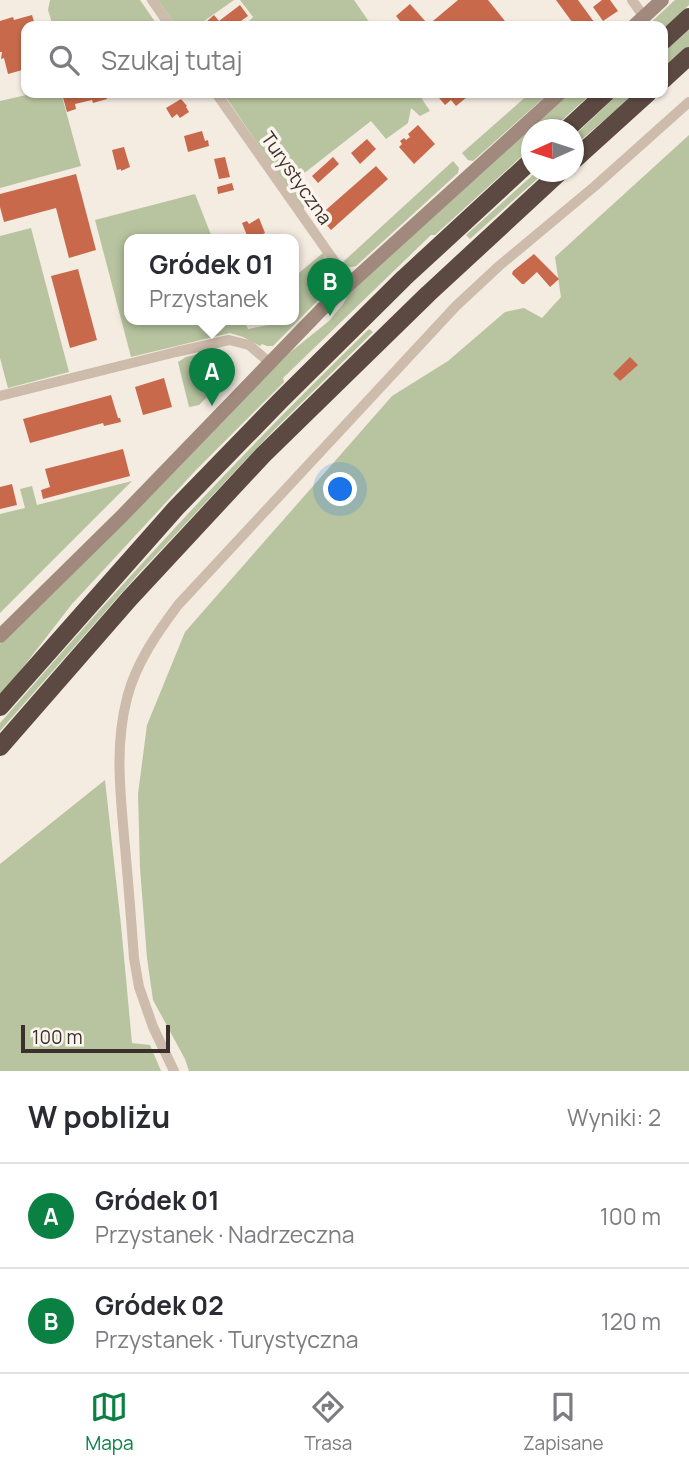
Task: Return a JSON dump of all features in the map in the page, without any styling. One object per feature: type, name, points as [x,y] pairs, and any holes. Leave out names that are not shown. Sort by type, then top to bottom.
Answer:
[{"type":"highway","points":[[668,37],[689,18]]},
{"type":"highway","points":[[668,75],[689,56]]},
{"type":"highway","points":[[578,119],[601,98]]},
{"type":"highway","points":[[584,150],[642,98]]},
{"type":"highway","points":[[0,706],[176,508],[419,263],[521,169]]},
{"type":"highway","points":[[0,747],[130,598],[263,455],[428,294],[549,182]]},
{"type":"street","points":[[152,0],[167,21]]},
{"type":"street","points":[[632,0],[639,21]]},
{"type":"street","points":[[640,21],[662,0]]},
{"type":"street","name":"Turystyczna","points":[[220,98],[349,282]]},
{"type":"street","points":[[0,636],[122,516],[349,282],[554,98]]},
{"type":"street","points":[[174,1071],[153,1027],[139,987],[134,958],[121,795],[121,729],[128,696],[142,660],[159,630],[178,605],[447,316],[499,266],[595,186],[689,102]]},
{"type":"street","points":[[0,395],[229,341],[249,345],[269,362]]},
{"type":"green space","points":[[50,0],[140,0],[155,21],[51,21],[48,10]]},
{"type":"green space","points":[[158,0],[234,0],[204,21],[173,21]]},
{"type":"green space","points":[[240,0],[354,0],[369,21],[249,21],[253,17]]},
{"type":"green space","points":[[675,0],[689,0],[689,5],[668,24],[668,21],[652,21]]},
{"type":"green space","points":[[689,28],[689,47],[668,65],[668,47]]},
{"type":"green space","points":[[21,96],[62,98],[81,166],[0,188],[0,101]]},
{"type":"green space","points":[[226,98],[421,98],[430,111],[420,116],[411,108],[408,123],[386,139],[371,121],[298,178],[307,197],[303,210]]},
{"type":"green space","points":[[524,98],[543,98],[473,161],[468,160],[462,153]]},
{"type":"green space","points":[[563,98],[586,98],[563,119],[540,119]]},
{"type":"green space","points":[[614,98],[630,98],[584,137],[584,126]]},
{"type":"green space","points":[[689,135],[689,1071],[189,1071],[153,1000],[140,868],[138,794],[147,725],[185,632],[392,396],[448,361],[505,312],[524,308],[542,318],[561,297],[555,257]]},
{"type":"green space","points":[[521,136],[521,157],[435,235],[431,235],[283,378],[284,382],[196,470],[72,604],[0,697],[0,644],[288,354],[329,321],[349,294],[372,270]]},
{"type":"green space","points":[[453,161],[459,168],[458,173],[356,266],[349,267],[344,264],[343,262]]},
{"type":"green space","points":[[525,182],[534,182],[470,239],[466,235]]},
{"type":"green space","points":[[195,194],[211,234],[124,234],[124,325],[246,325],[248,329],[269,325],[294,325],[273,346],[260,346],[230,333],[131,357],[95,220]]},
{"type":"green space","points":[[31,228],[69,372],[8,388],[0,358],[0,236]]},
{"type":"green space","points":[[323,253],[335,283],[299,320],[299,273]]},
{"type":"green space","points":[[369,329],[373,332],[274,430],[140,572],[0,731],[0,723],[89,622],[227,473]]},
{"type":"green space","points":[[220,349],[227,377],[199,405],[189,407],[178,362],[186,357]]},
{"type":"green space","points":[[132,481],[0,613],[0,514],[25,508],[20,489],[32,486],[37,505]]},
{"type":"green space","points":[[105,780],[132,1043],[150,1045],[161,1071],[0,1071],[0,864]]},
{"type":"building","points":[[458,0],[488,0],[505,21],[433,21]]},
{"type":"building","points":[[556,0],[578,0],[593,21],[571,21]]},
{"type":"building","points":[[602,0],[610,0],[618,11],[603,21],[593,7]]},
{"type":"building","points":[[410,4],[425,21],[400,21],[396,16]]},
{"type":"building","points":[[240,5],[248,16],[241,21],[219,21]]},
{"type":"building","points":[[32,15],[34,21],[21,21],[21,70],[8,74],[4,58],[1,59],[0,21],[13,17],[14,20]]},
{"type":"building","points":[[214,15],[219,21],[207,21]]},
{"type":"building","points":[[63,98],[107,98],[93,103],[92,100],[75,104],[76,109],[67,112]]},
{"type":"building","points":[[439,98],[466,98],[456,106],[451,100],[445,105]]},
{"type":"building","points":[[181,99],[189,112],[180,118],[177,114],[172,118],[166,108]]},
{"type":"building","points":[[418,125],[435,144],[414,164],[399,147],[402,144],[400,141],[410,137],[408,134]]},
{"type":"building","points":[[202,131],[209,146],[188,152],[184,136]]},
{"type":"building","points":[[367,139],[376,149],[360,164],[351,153]]},
{"type":"building","points":[[124,147],[130,167],[121,171],[117,170],[112,150]]},
{"type":"building","points":[[225,157],[230,177],[219,179],[214,159]]},
{"type":"building","points":[[333,157],[339,164],[318,183],[312,176]]},
{"type":"building","points":[[376,166],[388,179],[331,230],[319,216]]},
{"type":"building","points":[[76,174],[96,250],[69,258],[56,208],[4,222],[0,194]]},
{"type":"building","points":[[232,183],[234,190],[218,194],[217,187]]},
{"type":"building","points":[[259,218],[265,233],[246,234],[242,223],[247,221],[249,224]]},
{"type":"building","points":[[534,254],[559,279],[550,287],[537,272],[524,284],[512,274]]},
{"type":"building","points":[[78,269],[97,340],[70,348],[51,276]]},
{"type":"building","points":[[630,357],[638,365],[620,381],[613,374]]},
{"type":"building","points":[[164,378],[172,407],[143,415],[135,387]]},
{"type":"building","points":[[111,395],[121,422],[104,426],[103,423],[30,443],[23,419]]},
{"type":"building","points":[[123,449],[130,476],[43,499],[41,490],[50,487],[45,469]]},
{"type":"building","points":[[12,484],[17,505],[0,509],[0,487]]},
{"type":"place","name":"Gródek 02","points":[[330,316]]},
{"type":"place","name":"Gródek 01","points":[[212,406]]}]
